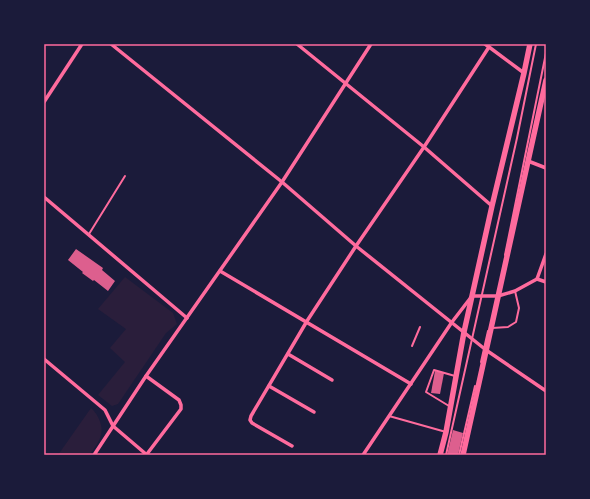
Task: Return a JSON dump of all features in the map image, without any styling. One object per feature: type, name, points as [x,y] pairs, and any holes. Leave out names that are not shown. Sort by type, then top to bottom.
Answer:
[{"type":"main road","points":[[440,455],[446,432],[464,332],[530,44]]},
{"type":"main road","points":[[463,455],[485,349],[491,328],[546,80]]},
{"type":"street","points":[[44,102],[82,44]]},
{"type":"street","points":[[111,44],[282,182],[356,246],[485,349],[546,391]]},
{"type":"street","points":[[297,44],[424,147],[492,206]]},
{"type":"street","points":[[94,455],[146,376],[282,182],[371,44]]},
{"type":"street","points":[[485,44],[524,73]]},
{"type":"street","points":[[292,446],[252,423],[250,420],[251,416],[307,321],[489,47]]},
{"type":"street","points":[[528,161],[546,168]]},
{"type":"street","points":[[44,198],[187,318]]},
{"type":"street","points":[[363,455],[452,322],[472,296],[497,296],[515,291],[537,279],[546,254]]},
{"type":"street","points":[[220,271],[307,321],[411,384]]},
{"type":"street","points":[[537,279],[546,282]]},
{"type":"street","points":[[288,354],[332,380]]},
{"type":"street","points":[[44,359],[105,410],[113,426],[147,455],[181,409],[181,405],[179,400],[146,376]]},
{"type":"street","points":[[269,386],[314,412]]},
{"type":"lane","points":[[446,455],[517,138],[536,44]]},
{"type":"lane","points":[[459,455],[497,296],[546,53]]},
{"type":"lane","points":[[88,234],[125,176]]},
{"type":"lane","points":[[491,328],[508,326],[516,322],[519,308],[515,291]]},
{"type":"lane","points":[[412,346],[420,327]]},
{"type":"lane","points":[[450,407],[426,392],[434,370],[456,376]]},
{"type":"lane","points":[[389,416],[446,432]]},
{"type":"shaded area","points":[[125,277],[173,313],[177,324],[166,333],[118,404],[112,406],[98,395],[125,362],[110,348],[126,329],[98,309]]},
{"type":"shaded area","points":[[91,408],[98,417],[102,430],[99,440],[90,455],[58,455]]},
{"type":"building","points":[[76,249],[103,268],[102,270],[115,281],[108,291],[82,273],[83,272],[68,260]]},
{"type":"building","points":[[435,371],[444,373],[440,394],[431,393]]},
{"type":"building","points":[[453,430],[463,433],[458,455],[447,455]]}]
